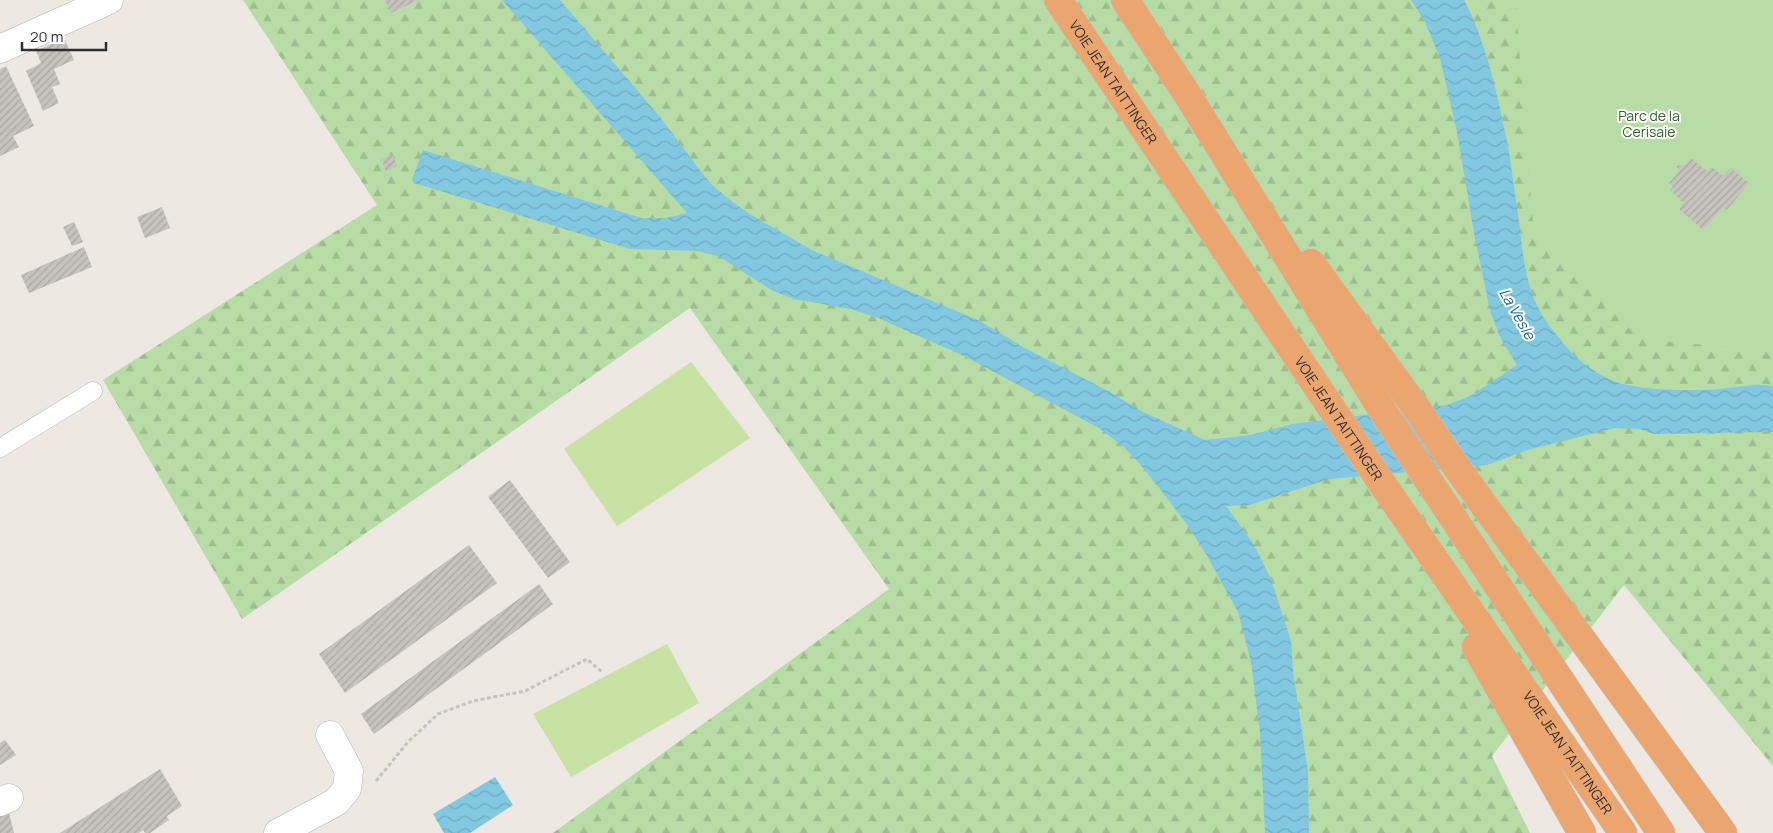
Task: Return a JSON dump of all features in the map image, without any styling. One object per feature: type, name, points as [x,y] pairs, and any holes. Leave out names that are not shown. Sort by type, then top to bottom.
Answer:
[{"type":"highway","name":"VOIE JEAN TAITTINGER","points":[[1058,0],[1379,479],[1623,833]]},
{"type":"highway","points":[[1125,0],[1187,94],[1421,471],[1661,833]]},
{"type":"highway","points":[[1187,94],[1723,833]]},
{"type":"highway","points":[[1379,479],[1582,833]]},
{"type":"street","points":[[0,49],[109,0]]},
{"type":"street","points":[[278,833],[336,802],[346,789],[348,771],[330,736]]},
{"type":"lane","points":[[0,448],[93,390]]},
{"type":"path","points":[[348,778],[375,783],[408,742],[438,714],[473,701],[525,691],[587,659],[602,672]]},
{"type":"green space","points":[[243,0],[1773,0],[1773,766],[1624,585],[1492,756],[1530,833],[553,833],[889,589],[690,308],[242,619],[103,380],[377,205]]},
{"type":"green space","name":"Parc de la Cerisaie","points":[[1510,0],[1773,0],[1773,351],[1639,339],[1533,223],[1516,9]]},
{"type":"green space","points":[[691,362],[750,438],[617,526],[564,449]]},
{"type":"green space","points":[[667,644],[699,703],[571,777],[533,714]]},
{"type":"water","name":"La Vesle","points":[[502,0],[560,0],[661,118],[712,185],[753,216],[812,250],[980,321],[1023,347],[1110,392],[1143,412],[1205,440],[1251,435],[1292,424],[1447,405],[1472,395],[1517,365],[1501,339],[1490,311],[1474,233],[1457,132],[1440,58],[1425,22],[1411,0],[1464,0],[1472,15],[1495,87],[1507,141],[1526,270],[1534,298],[1546,322],[1582,362],[1596,372],[1619,383],[1643,388],[1683,390],[1720,389],[1754,385],[1773,386],[1773,432],[1654,434],[1639,429],[1615,428],[1531,449],[1487,465],[1329,479],[1250,505],[1226,506],[1253,543],[1271,579],[1291,641],[1293,671],[1308,772],[1309,833],[1265,833],[1260,733],[1251,662],[1238,612],[1188,526],[1139,463],[1125,448],[1099,428],[964,356],[878,318],[850,309],[794,299],[773,291],[720,257],[698,251],[630,249],[414,183],[412,180],[423,150],[641,218],[666,218],[687,213]]},
{"type":"water","points":[[495,777],[513,805],[470,833],[444,833],[433,814]]},
{"type":"building","points":[[385,0],[419,0],[391,13]]},
{"type":"building","points":[[64,38],[74,60],[54,69],[60,84],[52,87],[59,103],[43,111],[26,71],[41,63],[36,51]]},
{"type":"building","points":[[6,66],[34,126],[13,136],[19,147],[0,156],[0,69]]},
{"type":"building","points":[[392,154],[397,166],[386,171],[381,160]]},
{"type":"building","points":[[1691,158],[1708,172],[1712,167],[1723,176],[1731,168],[1749,183],[1727,210],[1723,207],[1703,230],[1679,209],[1684,203],[1670,190],[1673,187],[1669,183],[1678,173],[1677,166],[1685,165]]},
{"type":"building","points":[[162,207],[170,228],[145,238],[137,217]]},
{"type":"building","points":[[74,222],[83,242],[72,246],[63,227]]},
{"type":"building","points":[[84,247],[92,267],[29,293],[21,275]]},
{"type":"building","points":[[510,480],[570,562],[548,578],[488,497]]},
{"type":"building","points":[[469,545],[497,583],[345,693],[319,654]]},
{"type":"building","points":[[539,584],[553,604],[374,734],[361,714]]},
{"type":"building","points":[[5,740],[16,755],[0,765],[0,743]]},
{"type":"building","points":[[160,769],[182,806],[167,816],[169,820],[150,833],[145,833],[143,830],[139,833],[60,833]]},
{"type":"building","points":[[8,809],[14,833],[0,833],[0,812]]}]
